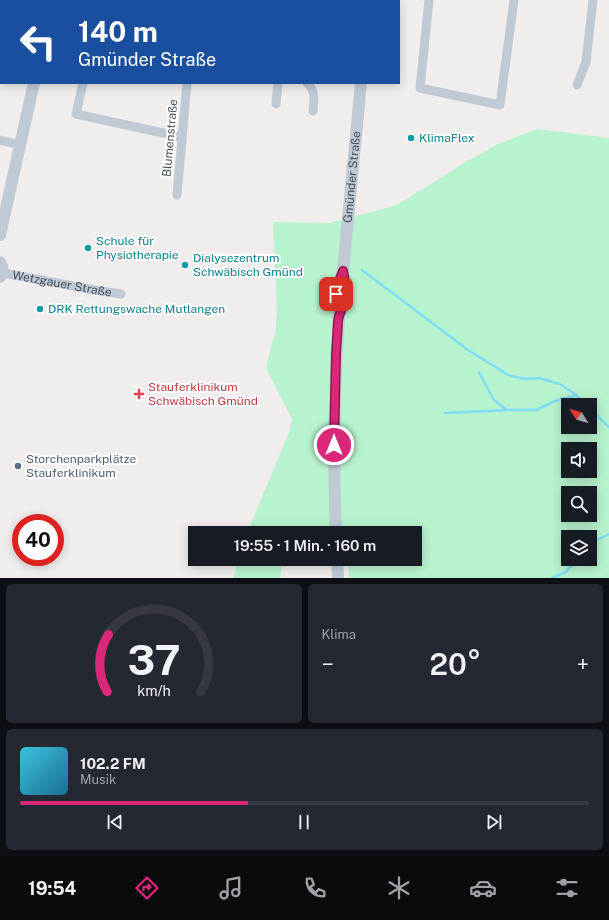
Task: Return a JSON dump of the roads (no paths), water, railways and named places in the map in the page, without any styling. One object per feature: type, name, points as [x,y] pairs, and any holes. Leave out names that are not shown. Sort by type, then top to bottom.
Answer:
[{"type":"street","points":[[429,0],[420,88],[500,105],[514,0]]},
{"type":"street","points":[[577,85],[586,62],[594,0]]},
{"type":"street","points":[[0,235],[34,84]]},
{"type":"street","points":[[83,84],[76,114],[182,137]]},
{"type":"street","name":"Blumenstraße","points":[[177,195],[187,84]]},
{"type":"street","points":[[276,104],[278,84]]},
{"type":"street","points":[[308,84],[313,88],[313,111]]},
{"type":"street","name":"Gmünder Straße","points":[[336,526],[334,432],[336,354],[339,316],[336,294],[343,271],[361,84]]},
{"type":"street","points":[[0,140],[20,145]]},
{"type":"street","name":"Wetzgauer Straße","points":[[1,271],[121,294]]},
{"type":"street","points":[[337,566],[338,578]]},
{"type":"waterway","points":[[362,270],[468,350],[510,376],[526,379],[539,378],[560,384],[579,398]]},
{"type":"waterway","points":[[479,372],[494,400],[507,410]]},
{"type":"waterway","points":[[445,413],[536,410],[555,401],[576,395]]},
{"type":"waterway","points":[[597,416],[609,427]]},
{"type":"waterway","points":[[597,540],[609,534]]},
{"type":"waterway","points":[[552,578],[566,572],[571,566]]},
{"type":"place","name":"KlimaFlex","points":[[411,138]]},
{"type":"place","name":"Schule für Physiotherapie","points":[[88,248]]},
{"type":"place","name":"Dialysezentrum Schwäbisch Gmünd","points":[[185,265]]},
{"type":"place","name":"DRK Rettungswache Mutlangen","points":[[40,309]]},
{"type":"place","name":"Stauferklinikum Schwäbisch Gmünd","points":[[139,394]]},
{"type":"place","name":"Storchenparkplätze Stauferklinikum","points":[[18,466]]}]
